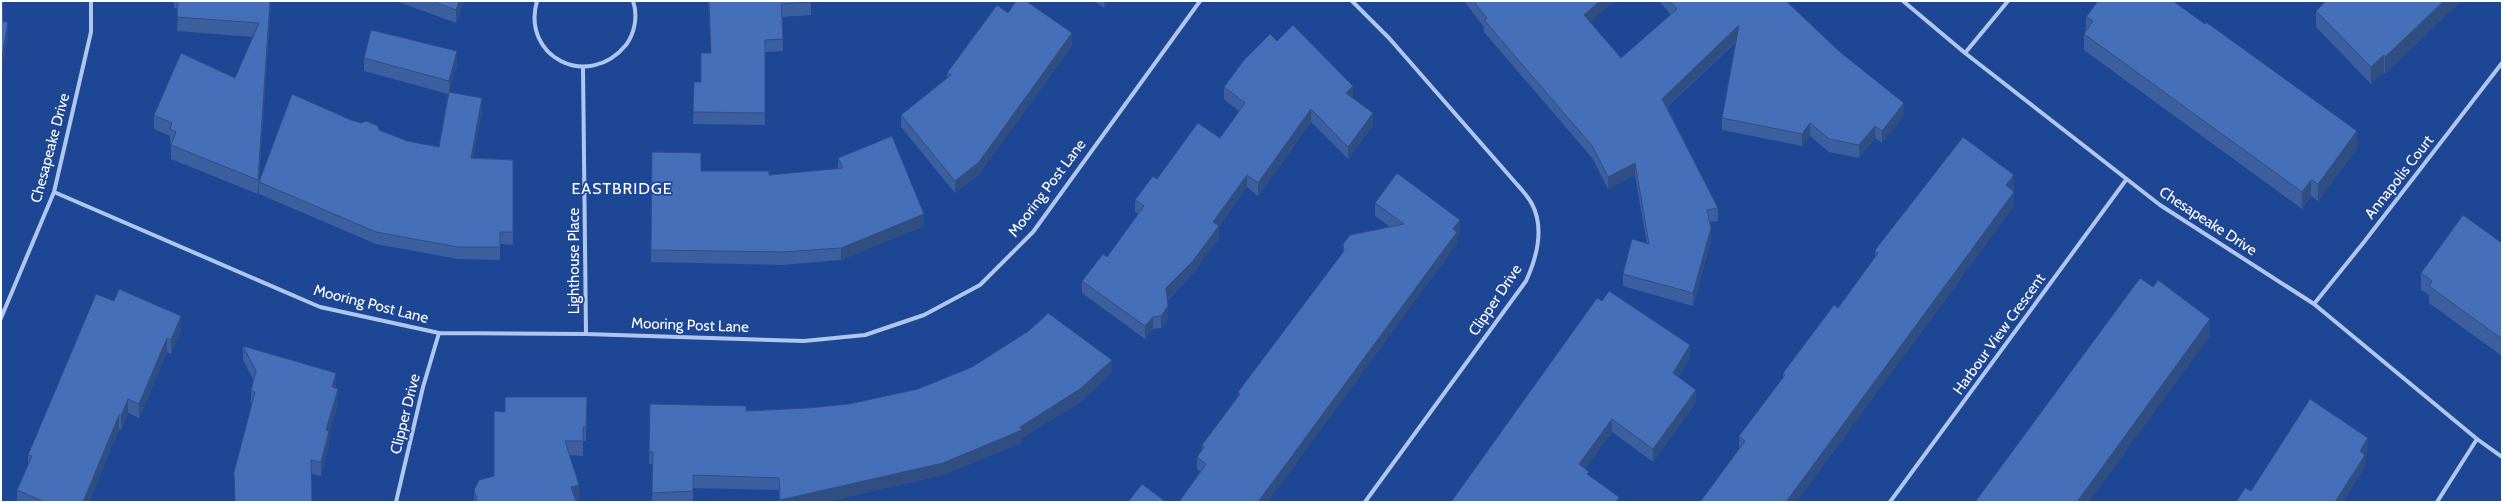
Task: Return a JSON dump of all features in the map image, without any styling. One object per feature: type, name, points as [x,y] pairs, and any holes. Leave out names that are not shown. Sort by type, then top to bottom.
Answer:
[{"type":"street","name":"Chesapeake Drive","points":[[1,318],[54,192],[91,32],[91,1]]},
{"type":"street","points":[[537,1],[534,10],[536,31],[544,47],[557,59],[583,68],[601,65],[616,56],[631,38],[636,21],[633,1]]},
{"type":"street","name":"Mooring Post Lane","points":[[54,192],[320,307],[439,333],[586,334],[804,341],[858,336],[924,315],[980,285],[1033,232],[1200,1]]},
{"type":"street","name":"Clipper Drive","points":[[1352,1],[1388,38],[1514,181],[1532,204],[1538,230],[1537,257],[1526,281],[1364,502]]},
{"type":"street","name":"Chesapeake Drive","points":[[1903,1],[1965,53],[2126,180],[2160,205],[2314,304],[2476,439],[2502,457]]},
{"type":"street","points":[[1965,53],[2008,1]]},
{"type":"street","name":"Annapolis Court","points":[[2314,304],[2364,242],[2502,63]]},
{"type":"street","name":"Lighthouse Place","points":[[583,68],[586,334]]},
{"type":"street","name":"Harbour View Crescent","points":[[1890,502],[2126,180]]},
{"type":"street","name":"Clipper Drive","points":[[396,502],[423,387],[439,333]]},
{"type":"street","points":[[2437,502],[2476,439]]},
{"type":"building","points":[[1,1],[3,1],[3,22],[8,22],[1,62]]},
{"type":"building","points":[[178,1],[270,1],[258,180],[171,145],[176,132],[170,129],[172,123],[154,115],[181,53],[235,78],[259,23],[177,17]]},
{"type":"building","points":[[431,1],[459,1],[456,10]]},
{"type":"building","points":[[709,1],[811,1],[781,4],[783,39],[765,40],[765,113],[693,112],[694,82],[701,82],[701,53],[711,53]]},
{"type":"building","points":[[1016,1],[1026,1],[1072,33],[979,162],[955,181],[901,115],[951,75],[947,73],[997,5],[1008,13]]},
{"type":"building","points":[[1473,1],[1600,1],[1584,15],[1621,58],[1677,9],[1670,1],[1786,1],[1840,52],[1904,103],[1882,131],[1875,126],[1859,145],[1829,139],[1810,123],[1802,134],[1722,118],[1739,25],[1662,99],[1718,208],[1707,210],[1711,228],[1693,293],[1623,274],[1632,239],[1649,244],[1635,163],[1608,177],[1593,147],[1484,20],[1487,18]]},
{"type":"building","points":[[2098,1],[2173,1],[2205,24],[2206,22],[2357,131],[2318,184],[2311,180],[2302,192],[2084,34],[2093,21],[2086,17]]},
{"type":"building","points":[[2326,1],[2444,1],[2385,57],[2384,55],[2371,67],[2316,11]]},
{"type":"building","points":[[1293,25],[1353,86],[1346,93],[1373,113],[1348,147],[1311,109],[1258,183],[1247,175],[1213,222],[1219,226],[1192,262],[1166,288],[1168,306],[1161,316],[1153,317],[1145,326],[1082,281],[1103,254],[1107,257],[1144,206],[1135,200],[1153,176],[1157,179],[1197,124],[1198,123],[1220,138],[1245,103],[1224,87],[1244,60],[1270,34],[1277,41]]},
{"type":"building","points":[[371,30],[457,51],[449,81],[364,58]]},
{"type":"building","points":[[449,92],[482,98],[471,158],[513,160],[513,232],[500,232],[500,247],[458,247],[376,232],[259,182],[292,94],[351,120],[361,123],[366,121],[378,126],[379,130],[407,141],[439,147]]},
{"type":"building","points":[[892,136],[924,214],[841,248],[782,252],[651,250],[652,152],[701,153],[701,171],[769,171],[769,175],[843,168],[838,158]]},
{"type":"building","points":[[1963,137],[2014,175],[2006,185],[2014,192],[1786,502],[1700,502],[1745,441],[1739,436],[1785,375],[1783,373],[1834,305],[1838,308],[1878,253],[1875,250]]},
{"type":"building","points":[[1397,173],[1460,220],[1453,229],[1457,232],[1258,502],[1179,502],[1206,464],[1197,457],[1204,447],[1202,445],[1240,394],[1238,392],[1344,251],[1343,244],[1350,235],[1404,224],[1375,203]]},
{"type":"building","points":[[2463,215],[2502,243],[2502,339],[2429,286],[2432,281],[2421,273]]},
{"type":"building","points":[[2140,278],[2153,287],[2158,280],[2210,319],[2077,502],[1975,502]]},
{"type":"building","points":[[119,289],[181,316],[171,340],[167,338],[139,404],[128,399],[121,416],[119,415],[83,502],[45,502],[17,490],[32,456],[28,455],[96,294],[114,301]]},
{"type":"building","points":[[1609,291],[1690,345],[1673,373],[1696,390],[1653,449],[1612,419],[1579,464],[1589,472],[1587,474],[1619,497],[1616,502],[1451,502],[1597,298],[1602,301]]},
{"type":"building","points":[[1048,313],[1112,360],[1080,389],[1020,427],[1022,430],[943,463],[780,500],[779,478],[693,475],[693,491],[652,493],[653,452],[649,452],[650,404],[746,406],[746,411],[808,408],[849,404],[918,389],[972,367],[1030,330]]},
{"type":"building","points":[[243,346],[336,373],[332,387],[338,389],[326,430],[329,431],[321,462],[311,460],[312,502],[235,502],[234,472],[255,392],[251,391],[256,371]]},
{"type":"building","points":[[505,397],[587,397],[586,427],[583,427],[583,441],[565,441],[579,485],[571,487],[576,502],[478,502],[474,490],[479,480],[494,476],[494,411],[505,412]]},
{"type":"building","points":[[2310,399],[2368,438],[2360,451],[2365,455],[2335,502],[2236,502],[2245,488],[2251,491]]},
{"type":"building","points":[[1142,484],[1166,502],[1128,502]]},
{"type":"district","name":"EASTBRIDGE","points":[[622,188]]}]
